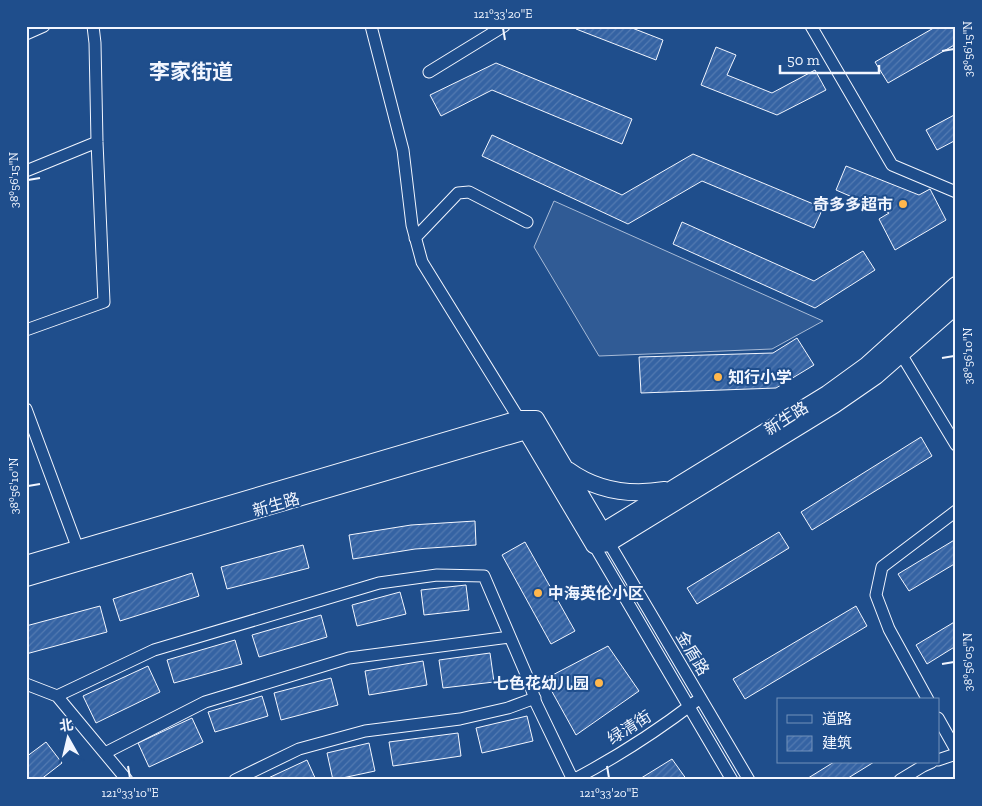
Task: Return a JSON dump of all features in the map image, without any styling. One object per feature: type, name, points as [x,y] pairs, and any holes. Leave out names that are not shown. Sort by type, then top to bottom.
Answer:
[{"type":"street","points":[[26,34],[44,26]]},
{"type":"street","points":[[26,330],[104,302],[93,26]]},
{"type":"street","points":[[371,26],[403,150],[412,225],[422,262],[602,540]]},
{"type":"street","points":[[429,72],[504,26]]},
{"type":"street","points":[[811,26],[892,165],[956,192]]},
{"type":"street","points":[[26,172],[97,142]]},
{"type":"street","points":[[415,238],[458,194],[469,192],[527,222]]},
{"type":"street","name":"新生路","points":[[602,540],[834,405],[876,376],[898,347],[956,285]]},
{"type":"street","name":"新生路","points":[[602,540],[672,489],[827,394],[956,306]]},
{"type":"street","points":[[898,347],[956,445]]},
{"type":"street","points":[[26,410],[78,549]]},
{"type":"street","points":[[527,423],[564,467],[581,480],[620,492],[645,493],[672,489]]},
{"type":"street","name":"新生路","points":[[26,564],[527,423]]},
{"type":"street","name":"新生路","points":[[26,578],[527,423]]},
{"type":"street","points":[[564,467],[602,540]]},
{"type":"street","points":[[927,698],[889,629],[876,595],[882,566],[956,511]]},
{"type":"street","name":"金盾路","points":[[602,540],[749,780]]},
{"type":"street","name":"金盾路","points":[[602,540],[689,707],[732,780]]},
{"type":"street","points":[[57,696],[154,650],[379,583],[437,575],[484,576],[535,698],[573,780]]},
{"type":"street","points":[[105,753],[205,702],[349,658],[510,637]]},
{"type":"street","points":[[26,684],[57,696],[127,780]]},
{"type":"street","points":[[235,780],[300,749],[365,732],[460,719],[508,708],[535,698]]},
{"type":"street","name":"绿清街","points":[[573,780],[678,716],[700,698]]},
{"type":"street","points":[[940,722],[956,750]]},
{"type":"street","points":[[940,759],[956,754]]},
{"type":"street","points":[[900,780],[928,764]]},
{"type":"shaded area","points":[[554,201],[823,321],[772,349],[599,356],[534,247]]},
{"type":"building","points":[[577,26],[627,26],[663,40],[656,60],[576,29]]},
{"type":"building","points":[[937,26],[956,26],[956,44],[888,83],[875,62]]},
{"type":"building","points":[[716,47],[736,55],[727,75],[772,93],[815,70],[826,90],[777,115],[701,85]]},
{"type":"building","points":[[496,63],[632,119],[622,144],[492,90],[441,116],[430,95]]},
{"type":"building","points":[[956,114],[956,140],[937,150],[926,130]]},
{"type":"building","points":[[492,135],[622,195],[693,154],[823,208],[814,228],[702,181],[628,224],[482,156]]},
{"type":"building","name":"奇多多超市","points":[[846,166],[919,195],[930,189],[946,220],[895,250],[879,219],[889,213],[836,190]]},
{"type":"building","points":[[682,222],[814,281],[863,251],[875,270],[815,308],[673,244]]},
{"type":"building","name":"知行小学","points":[[797,338],[814,365],[776,388],[641,393],[639,357],[773,353]]},
{"type":"building","points":[[921,437],[932,456],[812,530],[801,512]]},
{"type":"building","points":[[475,521],[476,545],[415,549],[353,559],[349,535],[411,525]]},
{"type":"building","points":[[779,532],[789,548],[697,604],[687,588]]},
{"type":"building","points":[[956,539],[956,563],[909,591],[898,574]]},
{"type":"building","name":"中海英伦小区","points":[[525,542],[575,631],[551,644],[502,555]]},
{"type":"building","points":[[303,545],[309,568],[227,589],[221,567]]},
{"type":"building","points":[[192,573],[199,596],[120,621],[113,599]]},
{"type":"building","points":[[466,585],[469,610],[424,615],[421,590]]},
{"type":"building","points":[[400,592],[406,614],[357,626],[352,605]]},
{"type":"building","points":[[100,606],[107,632],[26,654],[26,626]]},
{"type":"building","points":[[856,606],[867,626],[745,699],[733,679]]},
{"type":"building","points":[[321,615],[327,637],[259,657],[252,635]]},
{"type":"building","points":[[956,621],[956,646],[927,664],[916,645]]},
{"type":"building","points":[[235,640],[242,664],[174,683],[167,660]]},
{"type":"building","name":"七色花幼儿园","points":[[608,646],[639,691],[576,735],[545,679]]},
{"type":"building","points":[[490,653],[494,682],[443,688],[439,660]]},
{"type":"building","points":[[423,661],[427,685],[369,695],[365,671]]},
{"type":"building","points":[[148,666],[160,692],[96,723],[83,696]]},
{"type":"building","points":[[331,678],[338,705],[281,720],[274,693]]},
{"type":"building","points":[[262,696],[268,716],[215,732],[208,712]]},
{"type":"building","points":[[527,716],[533,741],[482,753],[476,728]]},
{"type":"building","points":[[192,718],[203,742],[149,767],[138,743]]},
{"type":"building","points":[[458,733],[461,756],[393,766],[389,742]]},
{"type":"building","points":[[46,742],[62,763],[40,780],[26,780],[26,757]]},
{"type":"building","points":[[369,743],[375,771],[333,780],[327,753]]},
{"type":"building","points":[[672,759],[687,780],[638,780]]},
{"type":"building","points":[[307,760],[316,780],[264,780]]},
{"type":"building","points":[[831,764],[871,764],[845,780],[805,780]]},
{"type":"place","name":"奇多多超市","points":[[903,204]]},
{"type":"place","name":"知行小学","points":[[718,377]]},
{"type":"place","name":"中海英伦小区","points":[[538,593]]},
{"type":"place","name":"七色花幼儿园","points":[[599,683]]},
{"type":"district","name":"李家街道","points":[[191,72]]}]
